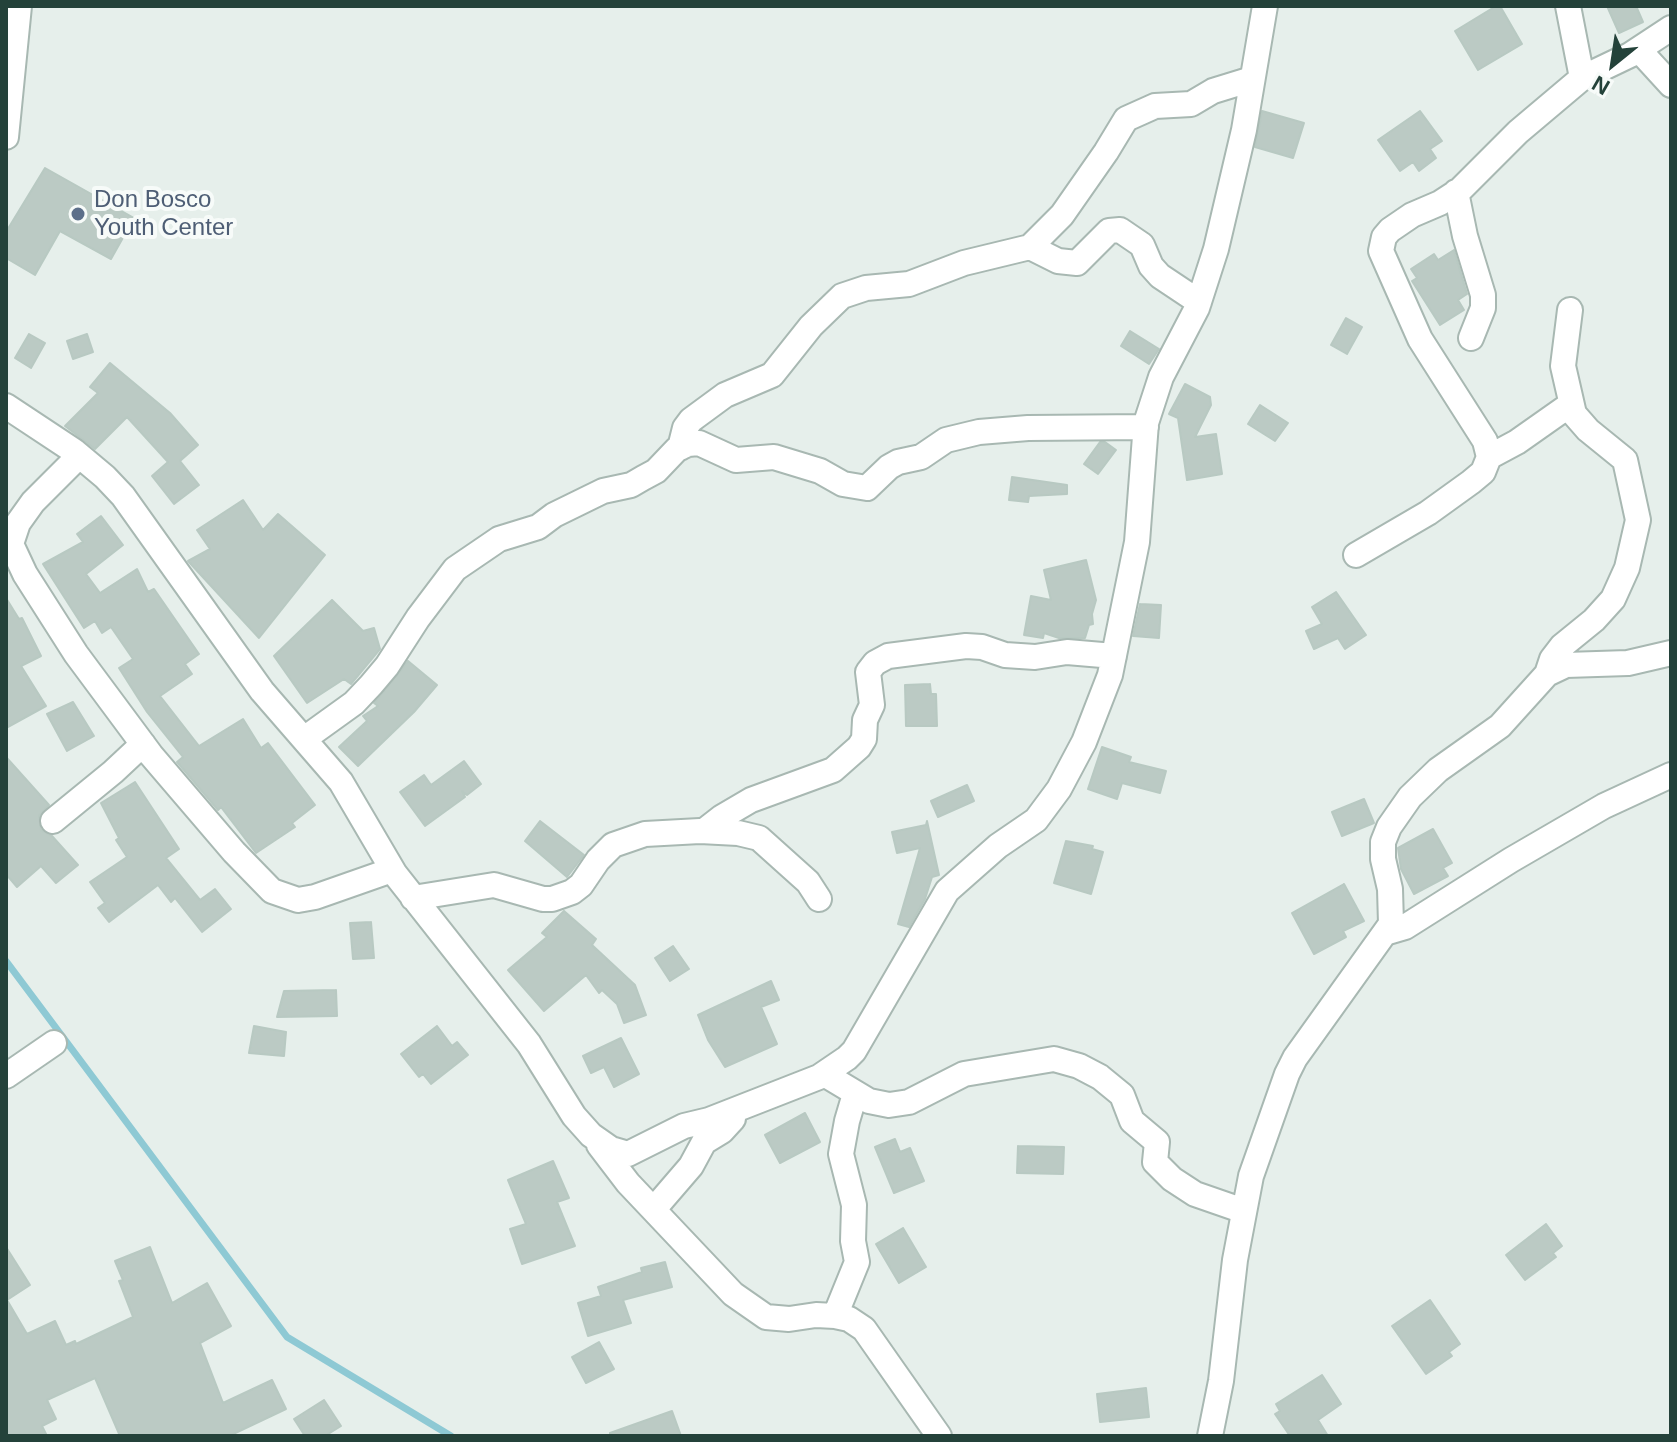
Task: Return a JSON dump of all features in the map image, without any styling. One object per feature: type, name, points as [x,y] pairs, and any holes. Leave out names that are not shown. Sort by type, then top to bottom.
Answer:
[{"type":"street","points":[[6,137],[19,6]]},
{"type":"street","points":[[591,1135],[619,1154],[628,1154],[684,1126],[709,1120],[824,1074],[854,1051],[947,891],[998,846],[1036,820],[1059,789],[1084,742],[1110,675],[1137,542],[1146,427],[1161,377],[1199,302],[1216,249],[1244,130],[1265,6]]},
{"type":"street","points":[[1568,6],[1582,78]]},
{"type":"street","points":[[1356,555],[1428,513],[1471,482],[1483,472],[1489,457],[1485,441],[1420,339],[1381,251],[1381,242],[1390,230],[1456,192],[1518,132],[1582,78],[1639,50],[1671,28]]},
{"type":"street","points":[[1639,50],[1671,85]]},
{"type":"street","points":[[680,448],[685,428],[691,420],[725,395],[772,375],[811,326],[842,296],[866,288],[909,284],[964,263],[1030,247],[1062,215],[1126,119],[1155,106],[1191,104],[1213,91],[1252,79]]},
{"type":"street","points":[[1456,192],[1465,236],[1483,295],[1483,308],[1471,338]]},
{"type":"street","points":[[1030,247],[1058,261],[1077,263],[1109,231],[1120,230],[1142,245],[1151,266],[1160,276],[1199,302]]},
{"type":"street","points":[[1547,674],[1552,659],[1562,646],[1594,620],[1613,599],[1627,568],[1638,520],[1625,460],[1578,421],[1571,404],[1563,366],[1570,310]]},
{"type":"street","points":[[1489,457],[1517,442],[1571,404]]},
{"type":"street","points":[[6,406],[79,456],[123,496],[262,691],[341,782],[392,870],[529,1044],[574,1116],[628,1183],[733,1294],[766,1317],[835,1316],[849,1319],[864,1329],[939,1436]]},
{"type":"street","points":[[304,739],[354,703],[371,685],[455,569],[499,539],[538,527],[554,515],[603,491],[631,485],[680,448],[699,443],[736,460],[774,457],[820,471],[858,489],[867,488],[898,462],[921,457],[946,440],[979,432],[1028,428],[1146,427]]},
{"type":"street","points":[[79,456],[33,502],[18,523],[8,545],[76,654],[143,744],[234,852],[272,891],[298,900],[392,870]]},
{"type":"street","points":[[704,831],[751,800],[833,770],[859,747],[864,739],[865,720],[872,705],[868,672],[875,663],[888,656],[966,646],[982,647],[1005,655],[1035,657],[1067,652],[1114,656]]},
{"type":"street","points":[[1210,1436],[1221,1381],[1235,1260],[1251,1176],[1287,1074],[1303,1047],[1388,932],[1392,920],[1383,842],[1389,827],[1410,797],[1438,770],[1500,726],[1547,674],[1566,665],[1628,663],[1671,653]]},
{"type":"street","points":[[53,821],[143,744]]},
{"type":"street","points":[[1388,932],[1405,927],[1604,806],[1671,775]]},
{"type":"street","points":[[413,898],[494,885],[552,899],[581,885],[613,845],[645,834],[704,831],[759,838],[808,882],[819,899]]},
{"type":"street","points":[[6,1076],[54,1043]]},
{"type":"street","points":[[824,1074],[869,1101],[889,1105],[918,1098],[964,1074],[1054,1059],[1079,1066],[1100,1077],[1122,1095],[1132,1121],[1157,1142],[1155,1162],[1172,1179],[1195,1194],[1244,1211]]},
{"type":"street","points":[[835,1316],[857,1262],[853,1241],[854,1205],[841,1154],[855,1094]]},
{"type":"street","points":[[654,1209],[691,1166],[704,1142],[728,1126],[735,1109]]},
{"type":"building","points":[[1500,6],[1522,44],[1478,70],[1455,31]]},
{"type":"building","points":[[1607,6],[1636,6],[1643,22],[1619,33]]},
{"type":"building","points":[[1262,111],[1304,123],[1293,158],[1255,147]]},
{"type":"building","points":[[1420,111],[1442,141],[1430,149],[1436,158],[1419,171],[1413,162],[1400,171],[1378,140]]},
{"type":"building","name":"Don Bosco Youth Center","points":[[45,168],[134,218],[111,259],[60,231],[35,275],[6,258],[6,232]]},
{"type":"building","points":[[1454,250],[1467,294],[1458,300],[1464,310],[1440,325],[1412,281],[1417,278],[1411,269],[1434,254],[1438,260]]},
{"type":"building","points":[[1346,318],[1362,327],[1347,354],[1331,345]]},
{"type":"building","points":[[1130,331],[1159,349],[1149,364],[1121,346]]},
{"type":"building","points":[[29,334],[45,343],[31,368],[15,358]]},
{"type":"building","points":[[87,334],[93,352],[73,359],[67,341]]},
{"type":"building","points":[[110,363],[170,413],[198,445],[180,461],[199,485],[174,504],[152,476],[168,462],[127,417],[95,449],[65,426],[98,393],[90,387]]},
{"type":"building","points":[[1185,384],[1210,397],[1211,405],[1195,437],[1216,434],[1222,474],[1187,480],[1178,418],[1169,414]]},
{"type":"building","points":[[1260,405],[1288,423],[1275,441],[1248,424]]},
{"type":"building","points":[[1100,442],[1116,450],[1098,474],[1084,464]]},
{"type":"building","points":[[1012,477],[1067,485],[1067,494],[1029,496],[1028,502],[1009,500]]},
{"type":"building","points":[[243,500],[263,530],[278,514],[325,555],[259,638],[188,561],[210,549],[197,530]]},
{"type":"building","points":[[101,516],[123,545],[86,574],[100,593],[137,569],[148,592],[154,589],[199,654],[185,664],[192,674],[160,696],[199,746],[243,719],[261,748],[268,743],[315,805],[292,823],[295,827],[256,853],[221,807],[218,810],[177,762],[183,757],[147,712],[119,668],[133,659],[111,627],[102,633],[95,621],[84,628],[43,564],[83,542],[77,534]]},
{"type":"building","points":[[1086,560],[1096,600],[1093,624],[1089,625],[1085,638],[1059,638],[1044,633],[1043,638],[1024,635],[1031,596],[1051,600],[1044,570]]},
{"type":"building","points":[[1336,592],[1366,635],[1345,649],[1338,638],[1314,649],[1306,631],[1322,624],[1312,607]]},
{"type":"building","points":[[6,598],[19,619],[22,618],[41,656],[21,666],[46,706],[6,728]]},
{"type":"building","points":[[332,600],[363,631],[374,628],[380,649],[351,684],[344,679],[307,703],[274,656]]},
{"type":"building","points":[[1140,604],[1161,605],[1159,638],[1133,636]]},
{"type":"building","points":[[408,661],[437,685],[358,766],[339,747],[367,721],[363,716],[378,706],[374,703]]},
{"type":"building","points":[[930,684],[931,694],[936,694],[937,726],[906,726],[905,685]]},
{"type":"building","points":[[73,702],[94,736],[67,751],[47,714]]},
{"type":"building","points":[[1102,747],[1131,757],[1129,762],[1166,771],[1160,793],[1122,783],[1117,799],[1088,789]]},
{"type":"building","points":[[6,757],[49,805],[39,816],[41,830],[52,836],[78,865],[56,883],[41,866],[17,887],[6,874]]},
{"type":"building","points":[[464,761],[481,784],[467,795],[462,791],[465,797],[425,826],[400,792],[424,775],[431,785]]},
{"type":"building","points":[[135,782],[179,849],[166,858],[200,900],[215,889],[231,909],[202,932],[175,898],[171,902],[158,885],[109,922],[98,908],[105,903],[90,882],[127,857],[116,840],[119,838],[101,803]]},
{"type":"building","points":[[967,785],[974,801],[938,817],[931,801]]},
{"type":"building","points":[[1364,799],[1374,823],[1342,836],[1332,812]]},
{"type":"building","points":[[540,821],[584,855],[567,877],[525,841]]},
{"type":"building","points":[[927,821],[939,875],[932,877],[925,899],[909,927],[898,924],[920,848],[897,853],[892,832],[926,825]]},
{"type":"building","points":[[1433,829],[1452,863],[1443,868],[1448,876],[1414,894],[1401,869],[1398,848]]},
{"type":"building","points":[[1066,841],[1093,846],[1092,849],[1103,852],[1091,894],[1054,883]]},
{"type":"building","points":[[1344,884],[1364,921],[1343,931],[1346,937],[1314,954],[1292,913]]},
{"type":"building","points":[[564,911],[596,939],[592,945],[635,985],[646,1015],[624,1023],[617,1004],[602,990],[599,993],[586,975],[544,1011],[508,970],[547,937],[542,933]]},
{"type":"building","points":[[371,922],[374,958],[353,959],[350,923]]},
{"type":"building","points":[[673,946],[689,969],[670,981],[655,958]]},
{"type":"building","points":[[771,981],[779,1000],[761,1007],[777,1044],[725,1067],[708,1040],[698,1015]]},
{"type":"building","points":[[336,990],[337,1016],[277,1017],[284,991]]},
{"type":"building","points":[[254,1026],[286,1032],[284,1056],[249,1053]]},
{"type":"building","points":[[437,1026],[452,1046],[457,1042],[468,1055],[431,1084],[423,1074],[419,1077],[401,1054]]},
{"type":"building","points":[[621,1038],[639,1074],[614,1087],[604,1067],[591,1073],[583,1056]]},
{"type":"building","points":[[805,1113],[820,1142],[780,1163],[765,1135]]},
{"type":"building","points":[[895,1139],[900,1152],[910,1148],[924,1181],[894,1193],[875,1147]]},
{"type":"building","points":[[1018,1146],[1064,1147],[1063,1174],[1017,1173]]},
{"type":"building","points":[[553,1161],[569,1198],[557,1202],[575,1246],[522,1264],[510,1229],[526,1224],[508,1180]]},
{"type":"building","points":[[1546,1224],[1562,1246],[1553,1253],[1556,1257],[1525,1280],[1506,1255]]},
{"type":"building","points":[[903,1228],[926,1267],[899,1283],[876,1244]]},
{"type":"building","points":[[6,1247],[30,1285],[7,1300],[27,1334],[55,1321],[66,1345],[75,1341],[76,1344],[133,1317],[115,1261],[150,1247],[172,1303],[207,1283],[231,1326],[200,1343],[223,1403],[272,1380],[286,1409],[229,1436],[120,1436],[95,1378],[47,1400],[56,1419],[42,1426],[47,1436],[6,1436]]},
{"type":"building","points":[[665,1262],[672,1287],[623,1300],[631,1323],[588,1336],[578,1303],[601,1296],[598,1287],[642,1272],[641,1268]]},
{"type":"building","points":[[1430,1300],[1460,1344],[1449,1352],[1452,1356],[1426,1374],[1392,1326]]},
{"type":"building","points":[[599,1342],[614,1369],[586,1383],[572,1357]]},
{"type":"building","points":[[1322,1375],[1341,1404],[1318,1420],[1328,1436],[1290,1436],[1275,1414],[1280,1411],[1276,1404]]},
{"type":"building","points":[[1146,1388],[1149,1417],[1100,1422],[1097,1394]]},
{"type":"building","points":[[324,1400],[341,1426],[325,1436],[305,1436],[294,1419]]},
{"type":"building","points":[[672,1411],[681,1436],[610,1436],[610,1433]]},
{"type":"waterway","points":[[6,961],[287,1337],[451,1436]]},
{"type":"place","name":"Don Bosco Youth Center","points":[[78,214]]}]
